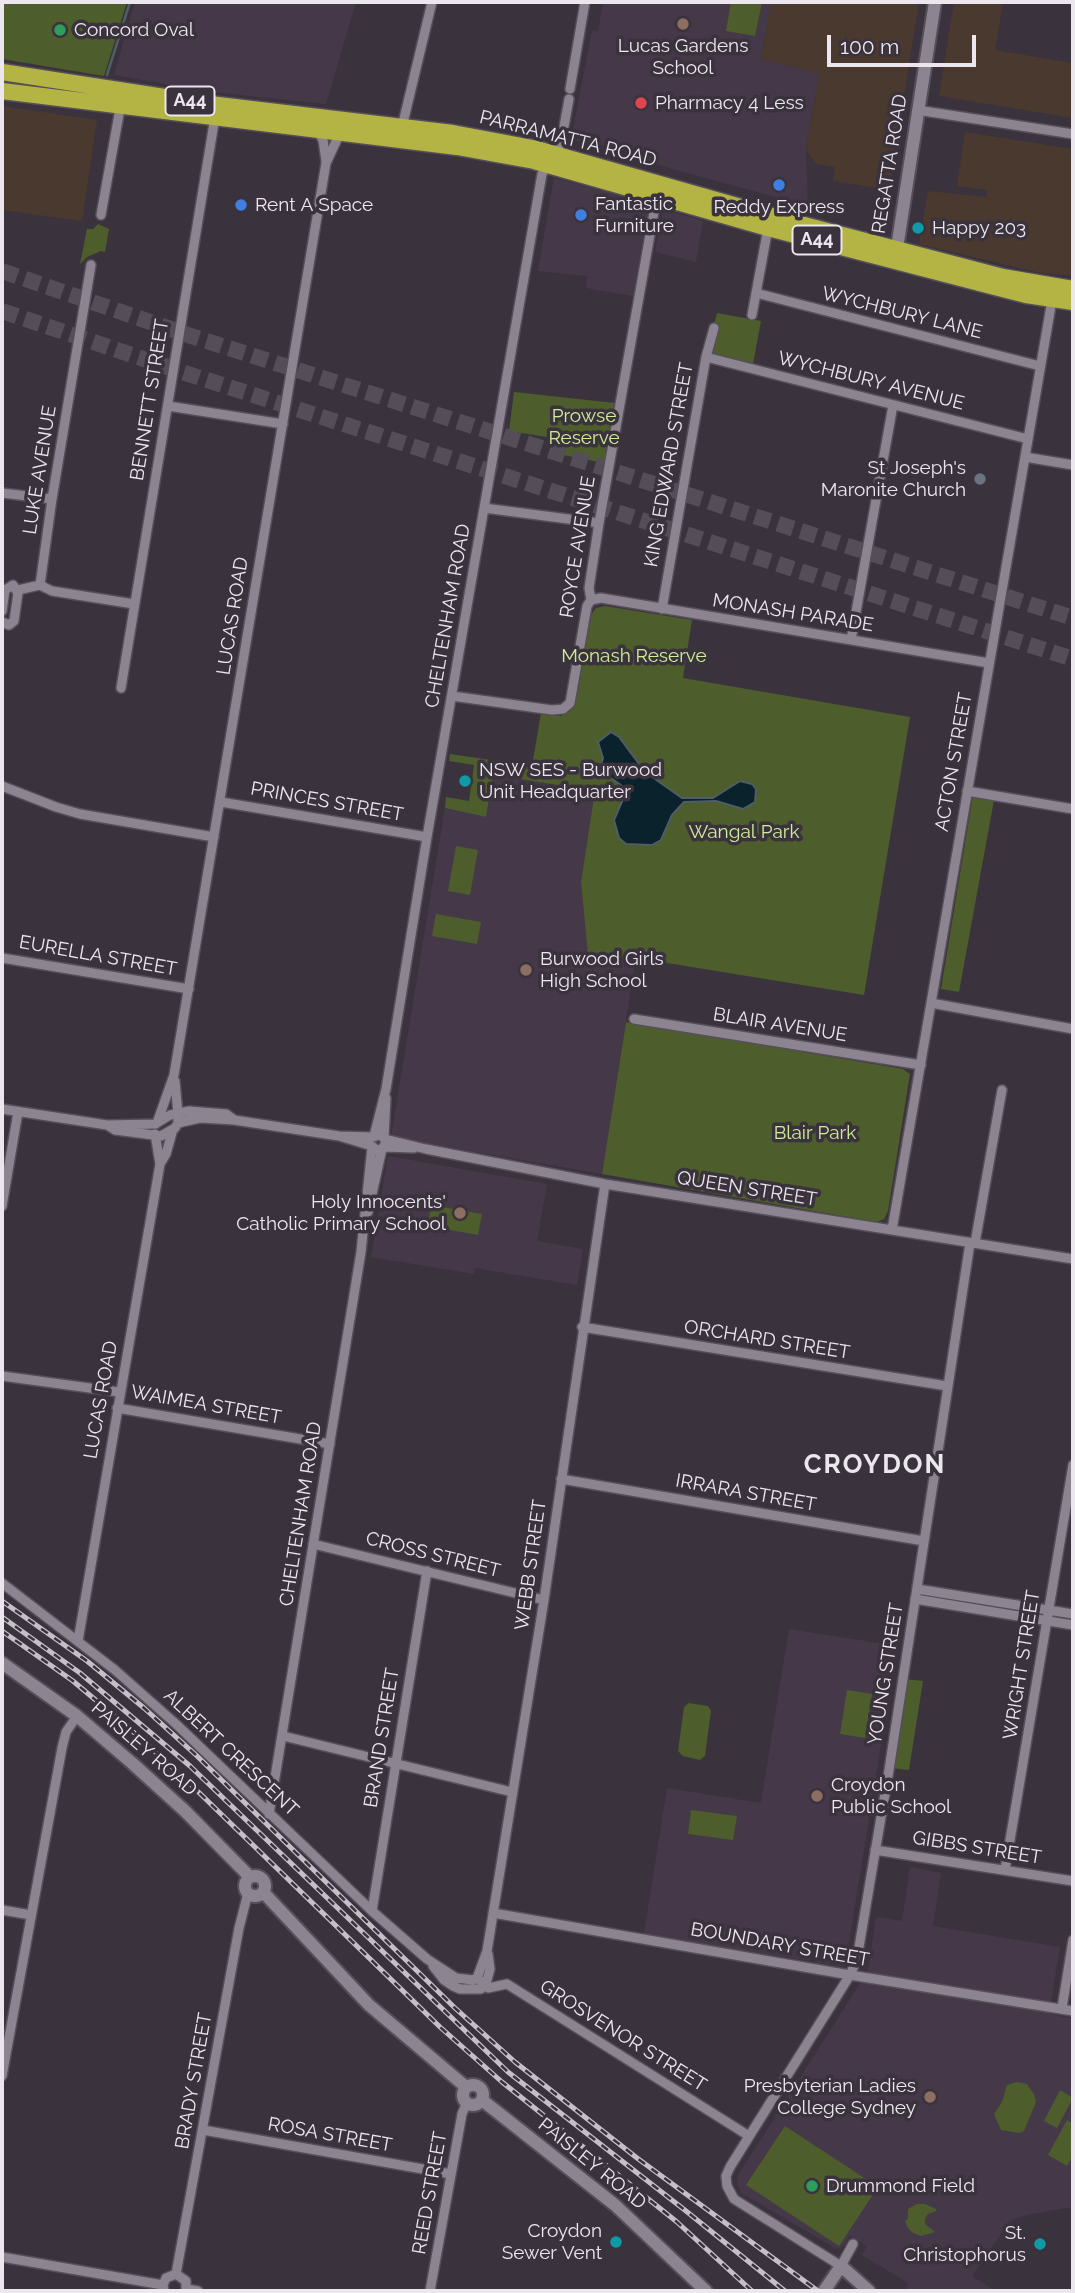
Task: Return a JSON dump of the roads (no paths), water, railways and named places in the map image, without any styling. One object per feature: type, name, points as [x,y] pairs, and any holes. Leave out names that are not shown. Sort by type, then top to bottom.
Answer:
[{"type":"highway","name":"PARRAMATTA ROAD","points":[[2,72],[36,77],[215,117],[551,159],[1003,277],[1073,289]]},
{"type":"highway","points":[[34,95],[36,77]]},
{"type":"highway","name":"PARRAMATTA ROAD","points":[[2,90],[34,95],[122,98],[402,127],[481,138],[768,228],[1026,295],[1073,302]]},
{"type":"main road","name":"REGATTA ROAD","points":[[897,248],[935,2]]},
{"type":"main road","name":"PAISLEY ROAD","points":[[2,1663],[77,1716],[185,1811],[250,1877]]},
{"type":"main road","points":[[250,1877],[261,1878],[265,1883],[263,1892],[258,1895],[248,1893],[245,1887],[250,1877]]},
{"type":"main road","points":[[263,1892],[369,2005],[466,2087]]},
{"type":"main road","points":[[474,2085],[483,2091],[482,2099],[475,2105],[467,2102],[463,2093],[466,2087],[474,2085]]},
{"type":"main road","name":"PAISLEY ROAD","points":[[482,2099],[615,2205],[706,2291]]},
{"type":"main road","name":"PAISLEY ROAD","points":[[675,2262],[699,2291]]},
{"type":"main road","points":[[826,2288],[841,2266],[869,2291]]},
{"type":"street","points":[[402,127],[432,2]]},
{"type":"street","name":"CHELTENHAM ROAD","points":[[269,1814],[427,837],[542,174],[562,138],[585,2]]},
{"type":"street","points":[[101,215],[122,98]]},
{"type":"street","points":[[918,110],[1073,134]]},
{"type":"street","name":"BENNETT STREET","points":[[121,688],[215,117]]},
{"type":"street","name":"LUCAS ROAD","points":[[317,130],[323,139],[326,163]]},
{"type":"street","name":"LUCAS ROAD","points":[[78,1641],[160,1164],[156,1129],[174,1075],[326,163],[340,133]]},
{"type":"street","name":"ROYCE AVENUE","points":[[452,696],[552,710],[563,709],[571,698],[585,615],[591,600],[589,588],[599,523],[657,195]]},
{"type":"street","points":[[752,315],[768,228]]},
{"type":"street","name":"LUKE AVENUE","points":[[40,585],[91,265]]},
{"type":"street","name":"WYCHBURY LANE","points":[[756,293],[1040,366]]},
{"type":"street","name":"ACTON STREET","points":[[892,1230],[1052,300]]},
{"type":"street","name":"KING EDWARD STREET","points":[[662,608],[706,357],[714,328]]},
{"type":"street","name":"WYCHBURY AVENUE","points":[[706,357],[1028,439]]},
{"type":"street","points":[[851,640],[893,405]]},
{"type":"street","points":[[168,406],[283,424]]},
{"type":"street","points":[[1025,457],[1073,465]]},
{"type":"street","points":[[2,493],[52,499]]},
{"type":"street","points":[[484,508],[599,523]]},
{"type":"street","points":[[2,611],[6,587],[13,585],[18,590]]},
{"type":"street","points":[[18,590],[40,585],[52,591],[134,604]]},
{"type":"street","points":[[2,622],[9,625],[14,621],[18,590]]},
{"type":"street","name":"MONASH PARADE","points":[[591,600],[601,598],[989,663]]},
{"type":"street","points":[[2,786],[80,814],[214,837]]},
{"type":"street","points":[[967,791],[1073,809]]},
{"type":"street","name":"PRINCES STREET","points":[[220,802],[427,837]]},
{"type":"street","name":"EURELLA STREET","points":[[2,958],[189,989]]},
{"type":"street","points":[[931,1003],[1073,1028]]},
{"type":"street","name":"BLAIR AVENUE","points":[[634,1018],[920,1065]]},
{"type":"street","name":"LUCAS ROAD","points":[[160,1164],[166,1154],[176,1120],[174,1075]]},
{"type":"street","name":"YOUNG STREET","points":[[841,2266],[730,2195],[726,2181],[728,2172],[749,2136],[850,1975],[857,1959],[947,1386],[1002,1090]]},
{"type":"street","points":[[2,1110],[156,1129],[176,1120]]},
{"type":"street","points":[[2,1206],[18,1112]]},
{"type":"street","name":"QUEEN STREET","points":[[176,1120],[234,1119],[417,1148],[605,1184],[1073,1259]]},
{"type":"street","points":[[156,1129],[162,1136],[176,1120]]},
{"type":"street","name":"WEBB STREET","points":[[481,1981],[489,1969],[487,1951],[544,1600],[605,1184]]},
{"type":"street","name":"ORCHARD STREET","points":[[582,1327],[947,1386]]},
{"type":"street","name":"WAIMEA STREET","points":[[2,1376],[119,1392]]},
{"type":"street","name":"WAIMEA STREET","points":[[117,1408],[330,1444]]},
{"type":"street","name":"WRIGHT STREET","points":[[1005,1870],[1073,1465]]},
{"type":"street","name":"IRRARA STREET","points":[[561,1479],[924,1541]]},
{"type":"street","name":"CROSS STREET","points":[[313,1544],[544,1600]]},
{"type":"street","name":"BRAND STREET","points":[[372,1911],[427,1571]]},
{"type":"street","name":"ALBERT CRESCENT","points":[[2,1583],[78,1641],[176,1724],[372,1911],[427,1959],[443,1980],[454,1982],[467,1990],[481,1989],[481,1981]]},
{"type":"street","points":[[916,1594],[1048,1616],[1073,1625]]},
{"type":"street","points":[[1048,1616],[1073,1614]]},
{"type":"street","points":[[2,2076],[62,1748],[66,1732],[77,1716]]},
{"type":"street","points":[[283,1736],[513,1792]]},
{"type":"street","name":"GIBBS STREET","points":[[875,1850],[1073,1881]]},
{"type":"street","name":"BRADY STREET","points":[[176,2274],[239,1928],[248,1893]]},
{"type":"street","points":[[2,1910],[31,1915]]},
{"type":"street","name":"BOUNDARY STREET","points":[[493,1913],[1073,2011]]},
{"type":"street","points":[[1062,2008],[1073,1940]]},
{"type":"street","name":"GROSVENOR STREET","points":[[481,1981],[488,1988],[507,1983],[749,2136]]},
{"type":"street","name":"REED STREET","points":[[430,2291],[462,2114],[467,2102]]},
{"type":"street","name":"ROSA STREET","points":[[204,2130],[451,2174]]},
{"type":"street","points":[[841,2266],[853,2244]]},
{"type":"street","points":[[2,2257],[163,2288],[169,2276],[176,2274],[184,2278],[187,2290],[198,2291]]},
{"type":"water","points":[[611,732],[619,737],[645,772],[682,798],[713,798],[740,781],[752,784],[756,789],[755,802],[743,809],[716,801],[684,802],[672,815],[661,840],[652,845],[626,844],[619,838],[614,820],[624,797],[621,785],[608,776],[601,765],[603,758],[598,742]]},
{"type":"waterway","points":[[107,75],[130,2]]},
{"type":"tunnel","points":[[2,271],[191,336],[1073,618]]},
{"type":"tunnel","points":[[2,311],[182,372],[1073,659]]},
{"type":"railway","points":[[2,1601],[87,1661],[144,1708],[197,1756],[455,2008],[515,2062],[637,2158],[818,2291]]},
{"type":"railway","points":[[2,1617],[80,1673],[190,1766],[508,2072],[785,2291]]},
{"type":"railway","points":[[2,1631],[73,1681],[130,1729],[182,1776],[440,2027],[502,2082],[677,2222],[752,2291]]},
{"type":"place","name":"Lucas Gardens School","points":[[683,24]]},
{"type":"place","name":"Concord Oval","points":[[60,30]]},
{"type":"place","name":"Pharmacy 4 Less","points":[[641,103]]},
{"type":"place","name":"Reddy Express","points":[[779,185]]},
{"type":"place","name":"Rent A Space","points":[[241,205]]},
{"type":"place","name":"Fantastic Furniture","points":[[581,215]]},
{"type":"place","name":"Happy 203","points":[[918,228]]},
{"type":"place","name":"St Joseph's Maronite Church","points":[[980,479]]},
{"type":"place","name":"NSW SES - Burwood Unit Headquarter","points":[[465,781]]},
{"type":"place","name":"Burwood Girls High School","points":[[526,970]]},
{"type":"place","name":"Holy Innocents' Catholic Primary School","points":[[460,1213]]},
{"type":"place","name":"Croydon Public School","points":[[817,1796]]},
{"type":"place","name":"Presbyterian Ladies College Sydney","points":[[930,2097]]},
{"type":"place","name":"Drummond Field","points":[[812,2186]]},
{"type":"place","name":"Croydon Sewer Vent","points":[[616,2242]]},
{"type":"place","name":"St. Christophorus","points":[[1040,2244]]},
{"type":"district","name":"CROYDON","points":[[875,1465]]},
{"type":"park label","name":"Prowse Reserve","points":[[584,427]]},
{"type":"park label","name":"Monash Reserve","points":[[634,656]]},
{"type":"park label","name":"Wangal Park","points":[[744,832]]},
{"type":"park label","name":"Blair Park","points":[[815,1133]]}]
